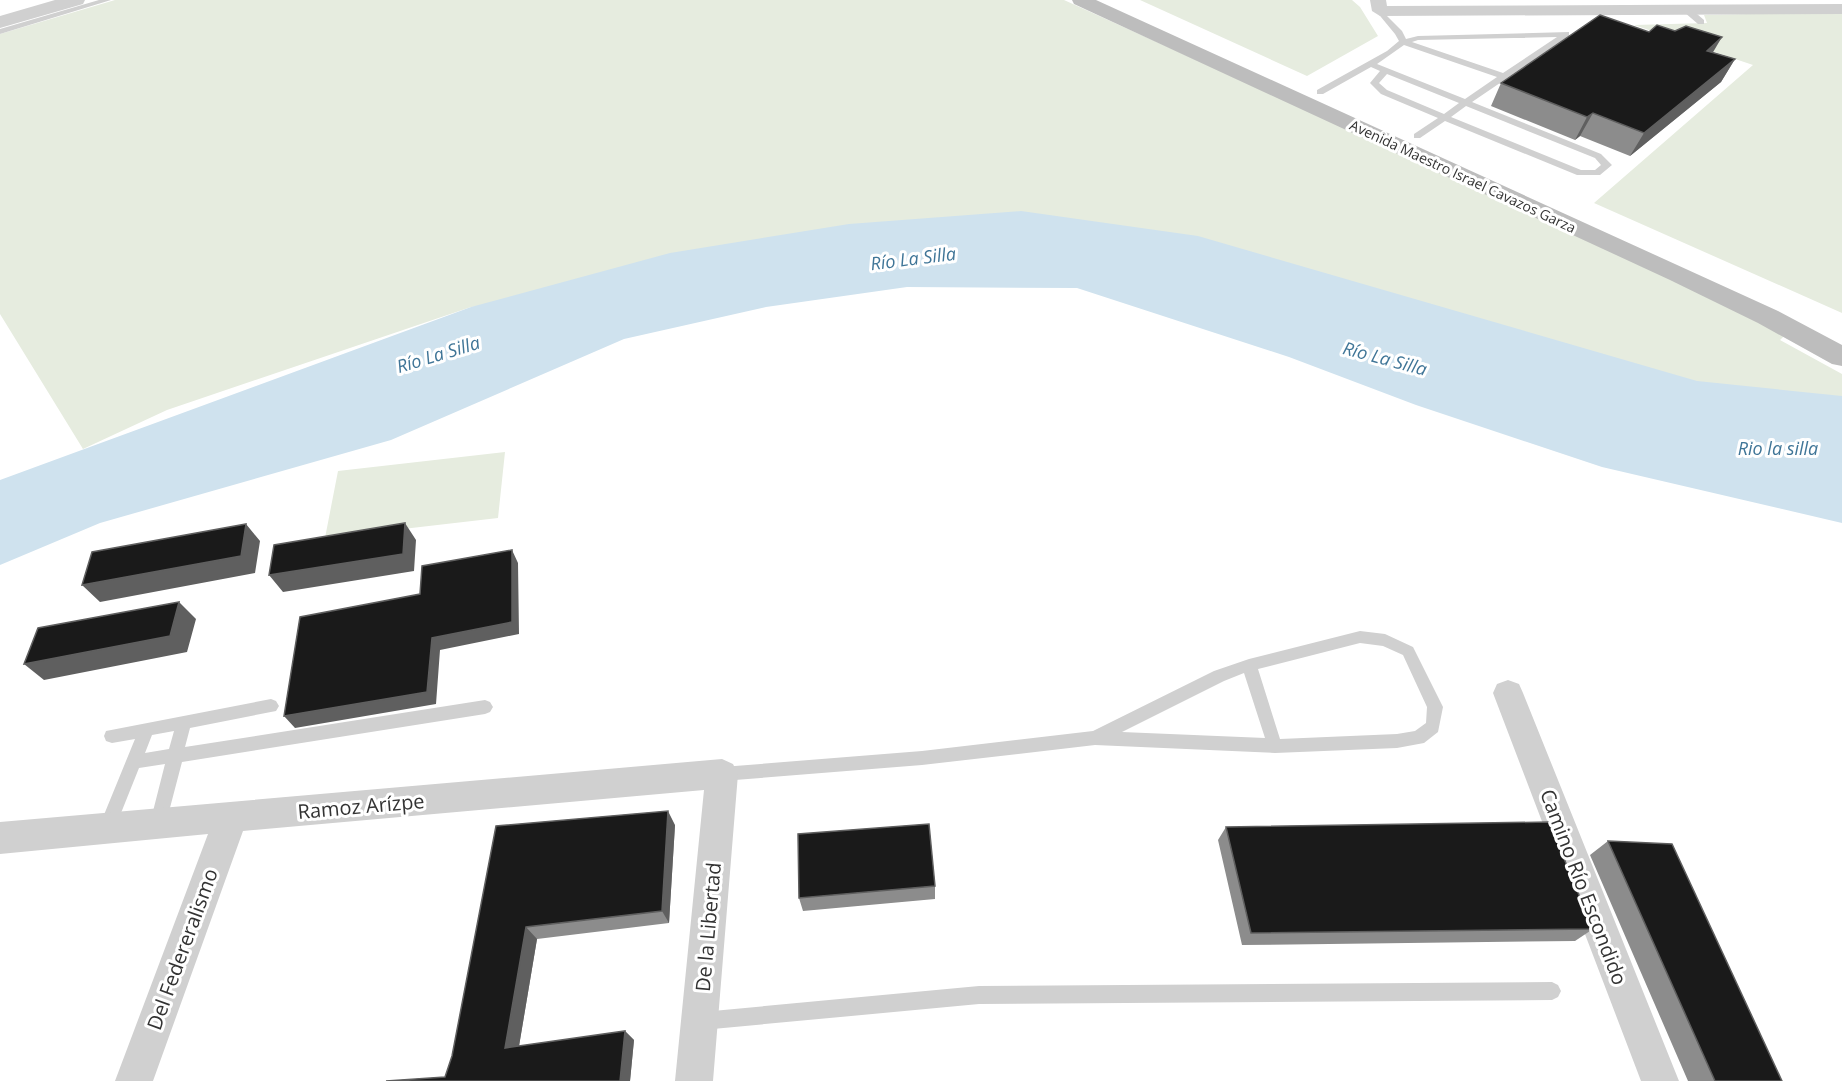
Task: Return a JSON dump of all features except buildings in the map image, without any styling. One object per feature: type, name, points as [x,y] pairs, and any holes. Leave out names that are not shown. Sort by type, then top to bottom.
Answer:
[{"type":"main road","name":"Avenida Maestro Israel Cavazos Garza","points":[[1081,0],[1110,5],[1163,21],[1417,136],[1609,224],[1836,344]]},
{"type":"main road","name":"Avenida Maestro Israel Cavazos Garza","points":[[1110,5],[1549,216],[1746,306],[1836,344]]},
{"type":"main road","points":[[1549,216],[1594,228],[1609,224]]},
{"type":"street","points":[[0,22],[76,0]]},
{"type":"street","points":[[1379,6],[1687,10],[1842,9]]},
{"type":"street","name":"Camino Río Escondido","points":[[1508,693],[1660,1081]]},
{"type":"street","name":"Ramoz Arízpe","points":[[0,838],[722,774]]},
{"type":"street","name":"De la Libertad","points":[[694,1081],[722,774]]},
{"type":"street","name":"Del Federeralismo","points":[[134,1081],[231,817]]},
{"type":"lane","points":[[0,32],[107,0]]},
{"type":"lane","points":[[1379,6],[1403,42],[1505,77]]},
{"type":"lane","points":[[1687,10],[1701,22]]},
{"type":"lane","points":[[1320,92],[1390,53],[1403,42],[1431,36],[1576,33]]},
{"type":"lane","points":[[1417,136],[1566,34]]},
{"type":"lane","points":[[1370,64],[1386,70],[1598,156],[1607,165],[1597,173],[1580,173],[1444,117],[1378,88],[1374,83],[1386,70]]},
{"type":"lane","points":[[722,774],[922,758],[1095,738],[1275,746],[1397,741],[1418,738],[1433,728],[1435,707],[1408,651],[1385,640],[1360,637],[1249,664],[1219,676],[1095,738]]},
{"type":"lane","points":[[1249,664],[1275,746]]},
{"type":"lane","points":[[112,736],[271,706]]},
{"type":"lane","points":[[134,762],[485,707]]},
{"type":"lane","points":[[158,823],[184,722]]},
{"type":"lane","points":[[107,827],[147,729]]},
{"type":"lane","points":[[699,1021],[979,995],[1552,991]]},
{"type":"shaded area","points":[[115,0],[1064,0],[1791,329],[1780,340],[1842,374],[1842,439],[1126,244],[471,307],[167,410],[83,449],[0,314],[0,34]]},
{"type":"shaded area","points":[[1140,0],[1352,0],[1360,7],[1378,36],[1307,76]]},
{"type":"shaded area","points":[[1842,12],[1842,313],[1594,203],[1753,65],[1634,25],[1707,23],[1704,15]]},
{"type":"shaded area","points":[[505,452],[498,518],[325,538],[338,471]]},
{"type":"water","name":"Rio la silla","points":[[1021,211],[1198,236],[1697,381],[1842,396],[1842,523],[1602,467],[1416,405],[1289,357],[1077,288],[907,287],[766,307],[624,339],[391,440],[100,523],[0,565],[0,480],[471,307],[670,253],[849,224]]},
{"type":"water label","name":"Río La Silla","points":[[913,258]]},
{"type":"water label","name":"Río La Silla","points":[[438,354]]},
{"type":"water label","name":"Río La Silla","points":[[1385,358]]}]
